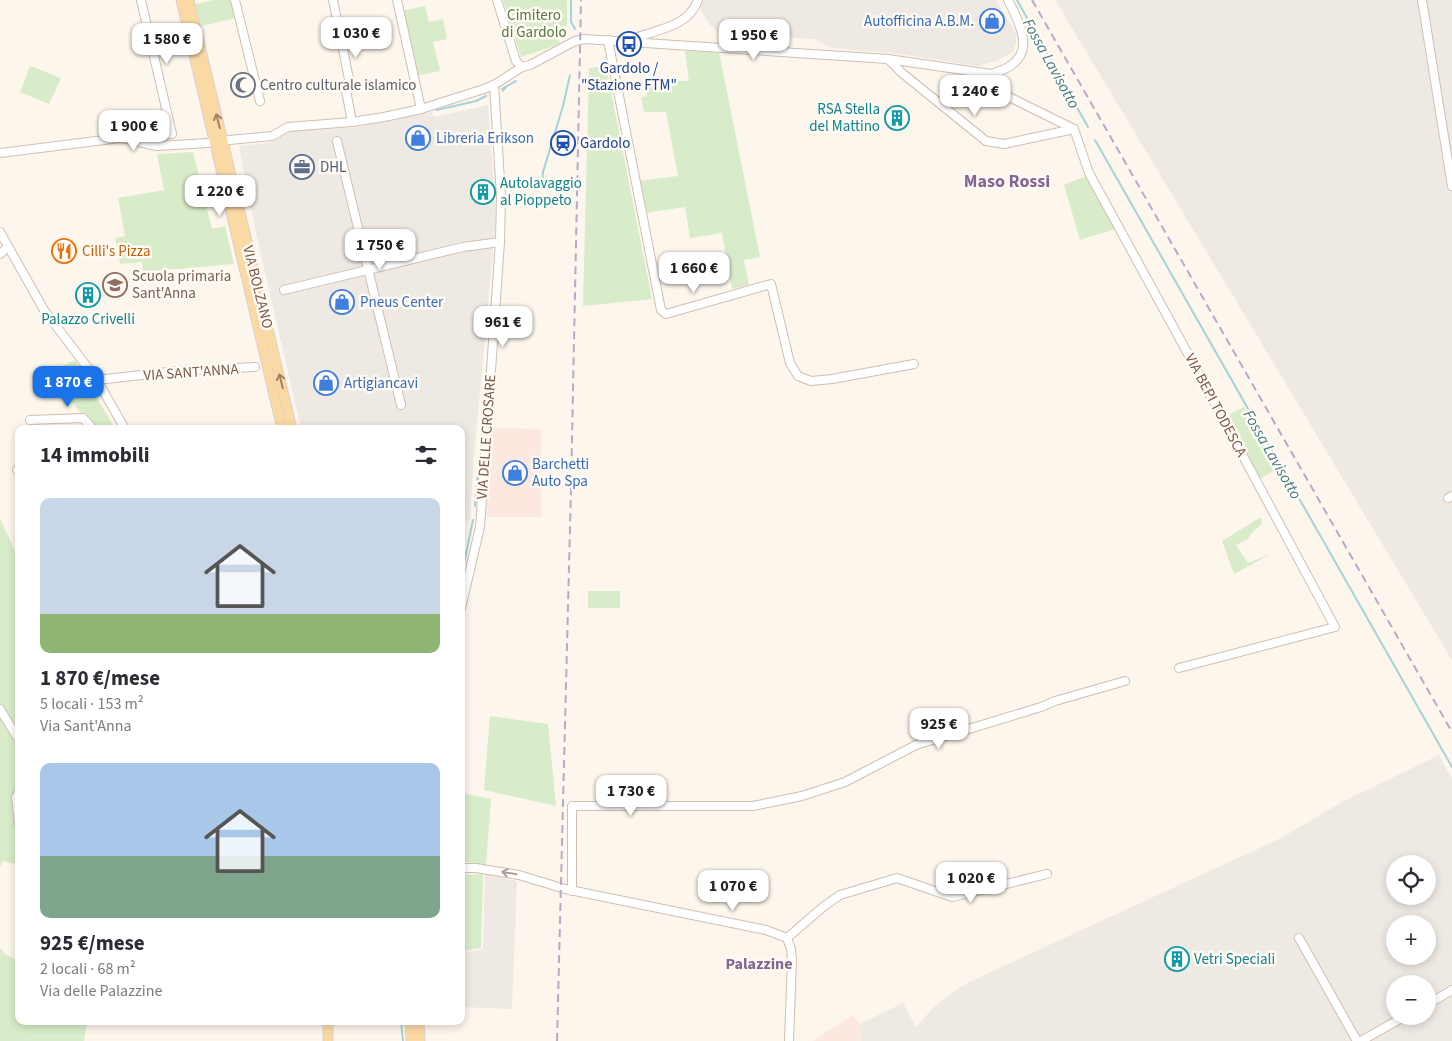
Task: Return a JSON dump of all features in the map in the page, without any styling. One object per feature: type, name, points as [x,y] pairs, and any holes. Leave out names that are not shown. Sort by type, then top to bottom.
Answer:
[{"type":"main road","name":"VIA BOLZANO","points":[[181,0],[281,425]]},
{"type":"main road","name":"VIA BOLZANO","points":[[189,0],[293,425]]},
{"type":"main road","points":[[328,1025],[328,1041]]},
{"type":"main road","points":[[410,1025],[412,1041]]},
{"type":"main road","points":[[419,1025],[420,1041]]},
{"type":"street","points":[[136,141],[156,135],[172,134],[141,0]]},
{"type":"street","points":[[234,0],[260,101]]},
{"type":"street","points":[[333,0],[350,84],[345,85],[352,122]]},
{"type":"street","points":[[397,0],[421,109]]},
{"type":"street","points":[[497,0],[516,61],[522,67]]},
{"type":"street","points":[[626,41],[678,24],[695,7],[698,0]]},
{"type":"street","points":[[229,140],[272,136],[288,126],[352,122],[421,109],[494,85],[522,67],[530,65],[580,39],[888,60],[991,74],[1000,72],[1015,62],[1020,56],[1024,40],[1022,27],[1008,0]]},
{"type":"street","points":[[1422,0],[1449,156],[1452,186]]},
{"type":"street","points":[[608,40],[661,310],[666,314],[771,284],[790,363],[798,376],[811,381],[825,380],[914,364]]},
{"type":"street","points":[[888,60],[986,141],[1004,144],[1074,129]]},
{"type":"street","points":[[991,74],[996,86],[1003,94],[1074,129]]},
{"type":"street","name":"VIA DELLE CROSARE","points":[[465,591],[480,527],[500,242],[501,196],[494,85]]},
{"type":"street","name":"VIA BEPI TODESCA","points":[[1074,129],[1089,173],[1183,343],[1335,627],[1179,668]]},
{"type":"street","points":[[0,153],[120,138],[158,146],[208,143]]},
{"type":"street","points":[[337,142],[401,405]]},
{"type":"street","points":[[0,232],[44,310],[97,380],[123,425]]},
{"type":"street","points":[[284,290],[463,247],[500,242]]},
{"type":"street","points":[[0,254],[8,247]]},
{"type":"street","name":"VIA SANT'ANNA","points":[[97,380],[178,371],[255,367]]},
{"type":"street","points":[[30,420],[83,418],[89,425]]},
{"type":"street","points":[[572,890],[572,806],[753,806],[802,796],[845,782],[916,745],[1125,681]]},
{"type":"street","points":[[0,709],[15,733]]},
{"type":"street","points":[[465,868],[519,875],[554,886],[766,930],[787,938],[791,948],[792,960],[789,1041]]},
{"type":"street","points":[[787,938],[840,895],[897,878],[952,897],[1048,874]]},
{"type":"street","points":[[1299,938],[1357,1041]]},
{"type":"street","points":[[1436,999],[1452,990]]},
{"type":"street","points":[[1361,1041],[1389,1025]]},
{"type":"shaded area","points":[[702,0],[996,0],[1016,33],[1016,42],[1013,52],[996,61],[978,66],[898,54],[832,48],[814,39],[759,36],[747,42],[736,41],[725,38],[710,25],[700,9]]},
{"type":"shaded area","points":[[1055,0],[1452,0],[1452,660]]},
{"type":"shaded area","points":[[488,105],[496,218],[470,520],[465,521],[465,425],[300,425],[254,224],[239,146],[270,143],[291,131],[351,128],[432,112],[434,117]]},
{"type":"shaded area","name":"Barchetti Auto Spa","points":[[493,428],[541,429],[541,517],[486,517]]},
{"type":"shaded area","points":[[1439,755],[1452,779],[1452,1041],[862,1041],[860,1024],[903,1003],[916,1027],[933,1008],[967,983],[1281,838],[1342,802]]},
{"type":"shaded area","points":[[485,874],[517,881],[512,1009],[465,1007],[465,952],[483,949]]},
{"type":"shaded area","points":[[853,1015],[860,1024],[862,1041],[813,1041]]},
{"type":"green space","points":[[213,0],[231,0],[236,18],[201,26],[196,4]]},
{"type":"green space","name":"Cimitero di Gardolo","points":[[503,0],[567,0],[567,25],[556,29],[560,44],[521,57]]},
{"type":"green space","points":[[425,6],[429,22],[443,19],[447,39],[433,42],[440,71],[416,76],[401,11]]},
{"type":"green space","points":[[685,51],[719,52],[760,257],[744,260],[749,285],[732,289],[722,233],[690,238],[685,207],[645,213],[639,181],[678,176],[666,112],[644,112],[641,97],[647,96],[644,81],[689,81]]},
{"type":"green space","points":[[30,66],[61,78],[49,104],[20,92]]},
{"type":"green space","points":[[606,66],[652,299],[583,306],[589,68]]},
{"type":"green space","points":[[193,152],[212,229],[225,226],[234,264],[154,271],[154,274],[144,275],[142,262],[120,264],[115,238],[125,236],[118,198],[164,190],[157,154]]},
{"type":"green space","points":[[1086,176],[1115,229],[1080,240],[1064,185]]},
{"type":"green space","points":[[75,360],[113,425],[92,425],[66,393],[57,369]]},
{"type":"green space","points":[[1244,407],[1278,469],[1259,479],[1224,417]]},
{"type":"green space","points":[[1261,517],[1262,524],[1252,532],[1248,539],[1236,545],[1248,563],[1273,553],[1234,574],[1222,541]]},
{"type":"green space","points":[[0,518],[15,551],[15,864],[3,861],[0,867]]},
{"type":"green space","points":[[588,591],[620,591],[620,608],[588,608]]},
{"type":"green space","points":[[490,716],[548,724],[556,806],[484,790]]},
{"type":"green space","points":[[465,794],[491,799],[486,865],[465,862]]},
{"type":"green space","points":[[483,874],[481,948],[465,950],[465,875]]},
{"type":"green space","points":[[0,948],[5,954],[15,959],[15,1025],[86,1025],[84,1041],[0,1041]]},
{"type":"waterway","points":[[571,0],[571,22],[575,29]]},
{"type":"waterway","name":"Fossa Lavisotto","points":[[1017,0],[1088,127]]},
{"type":"waterway","points":[[542,185],[543,172],[563,106],[570,75]]},
{"type":"waterway","points":[[502,89],[516,81]]},
{"type":"waterway","points":[[503,91],[506,87]]},
{"type":"waterway","points":[[437,110],[476,101],[486,96]]},
{"type":"waterway","name":"Fossa Lavisotto","points":[[1095,140],[1452,767]]},
{"type":"waterway","points":[[475,506],[479,458]]},
{"type":"waterway","points":[[465,559],[473,520]]},
{"type":"waterway","points":[[401,1025],[403,1041]]},
{"type":"railway","points":[[557,1041],[581,0]]},
{"type":"railway","points":[[1032,0],[1452,732]]},
{"type":"place","name":"Autofficina A.B.M.","points":[[992,21]]},
{"type":"place","name":"Gardolo / \"Stazione FTM\"","points":[[629,44]]},
{"type":"place","name":"Centro culturale islamico","points":[[243,85]]},
{"type":"place","name":"RSA Stella del Mattino","points":[[897,118]]},
{"type":"place","name":"Libreria Erikson","points":[[418,138]]},
{"type":"place","name":"Gardolo","points":[[563,143]]},
{"type":"place","name":"DHL","points":[[302,167]]},
{"type":"place","name":"Autolavaggio al Pioppeto","points":[[483,192]]},
{"type":"place","name":"Cilli's Pizza","points":[[64,251]]},
{"type":"place","name":"Scuola primaria Sant'Anna","points":[[115,285]]},
{"type":"place","name":"Palazzo Crivelli","points":[[88,295]]},
{"type":"place","name":"Pneus Center","points":[[342,302]]},
{"type":"place","name":"Artigiancavi","points":[[326,383]]},
{"type":"place","name":"Barchetti Auto Spa","points":[[515,473]]},
{"type":"place","name":"Vetri Speciali","points":[[1177,959]]},
{"type":"district","name":"Maso Rossi","points":[[1007,181]]},
{"type":"district","name":"Palazzine","points":[[759,963]]}]
